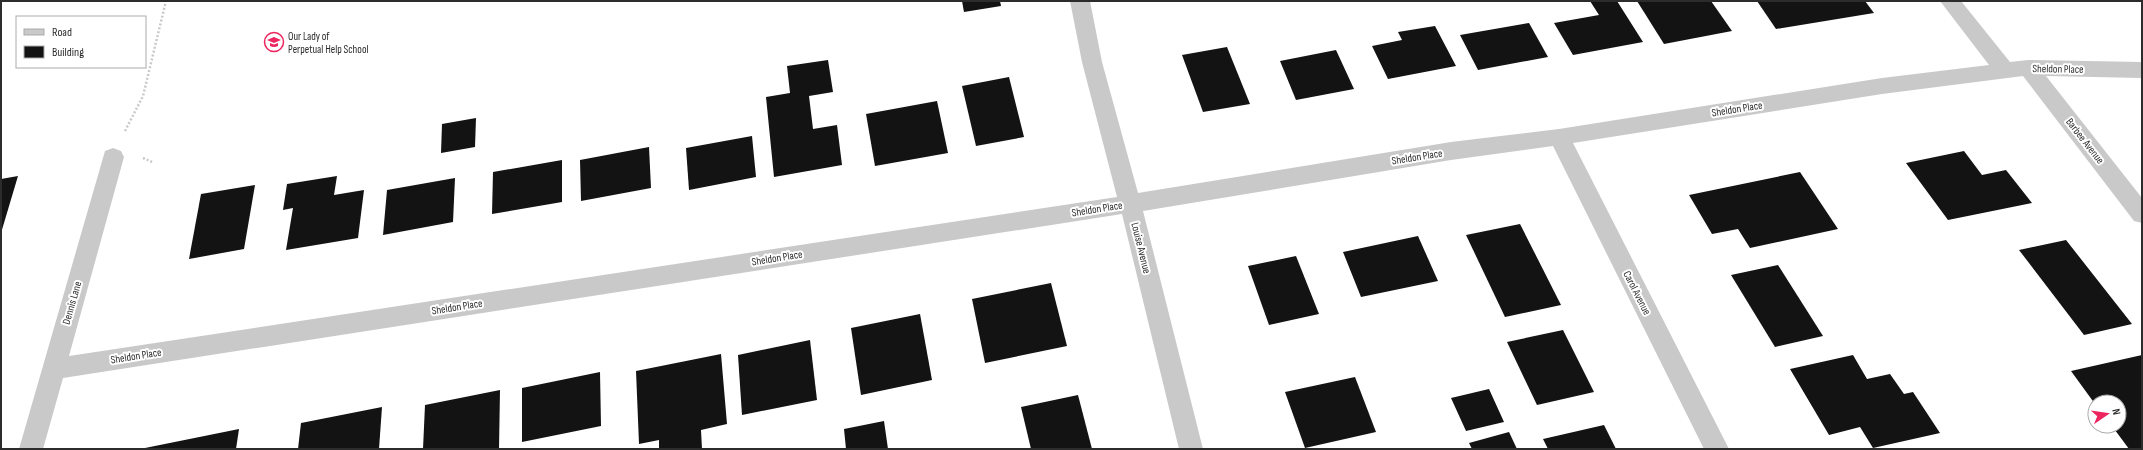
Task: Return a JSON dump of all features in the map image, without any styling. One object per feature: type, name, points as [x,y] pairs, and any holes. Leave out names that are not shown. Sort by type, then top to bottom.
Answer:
[{"type":"street","name":"Louise Avenue","points":[[1080,1],[1092,62],[1130,204],[1191,449]]},
{"type":"street","points":[[1950,1],[2005,71]]},
{"type":"street","name":"Sheldon Place","points":[[54,369],[1130,204],[1451,151],[1559,137],[1882,86],[2028,68],[2142,70]]},
{"type":"street","name":"Barbee Avenue","points":[[2028,68],[2142,214]]},
{"type":"street","name":"Carol Avenue","points":[[1559,137],[1717,449]]},
{"type":"street","name":"Dennis Lane","points":[[32,449],[113,157]]},
{"type":"path","points":[[113,157],[143,96],[155,53],[166,1]]},
{"type":"building","points":[[962,1],[1000,1],[1001,6],[964,12]]},
{"type":"building","points":[[1590,1],[1617,1],[1643,42],[1573,55],[1554,23],[1599,15]]},
{"type":"building","points":[[1637,1],[1711,1],[1732,31],[1664,44]]},
{"type":"building","points":[[1757,1],[1865,1],[1874,13],[1776,29]]},
{"type":"building","points":[[1529,23],[1548,57],[1478,70],[1460,35]]},
{"type":"building","points":[[1435,26],[1456,66],[1388,79],[1372,46],[1402,40],[1398,32]]},
{"type":"building","points":[[1227,47],[1250,104],[1203,112],[1182,55]]},
{"type":"building","points":[[1336,50],[1354,89],[1296,100],[1280,61]]},
{"type":"building","points":[[828,60],[833,92],[809,96],[813,129],[837,125],[842,165],[774,177],[766,97],[790,93],[787,66]]},
{"type":"building","points":[[1009,77],[1024,137],[976,146],[962,86]]},
{"type":"building","points":[[937,101],[948,153],[875,166],[866,114]]},
{"type":"building","points":[[476,118],[475,147],[441,153],[442,124]]},
{"type":"building","points":[[752,136],[756,177],[689,190],[686,148]]},
{"type":"building","points":[[649,147],[651,188],[581,201],[580,160]]},
{"type":"building","points":[[1964,151],[1982,175],[2006,170],[2032,203],[1948,220],[1906,163]]},
{"type":"building","points":[[562,160],[562,202],[492,214],[493,172]]},
{"type":"building","points":[[1800,172],[1838,229],[1750,248],[1738,229],[1712,234],[1689,195]]},
{"type":"building","points":[[18,176],[1,233],[1,179]]},
{"type":"building","points":[[337,176],[334,195],[364,190],[358,238],[286,250],[293,208],[283,210],[287,184]]},
{"type":"building","points":[[455,178],[453,222],[383,235],[387,190]]},
{"type":"building","points":[[255,185],[244,249],[189,259],[201,194]]},
{"type":"building","points":[[1520,224],[1561,305],[1505,317],[1466,235]]},
{"type":"building","points":[[1418,236],[1438,281],[1361,297],[1343,252]]},
{"type":"building","points":[[2066,240],[2132,324],[2084,335],[2019,250]]},
{"type":"building","points":[[1296,256],[1319,314],[1269,325],[1248,266]]},
{"type":"building","points":[[1778,265],[1823,336],[1775,347],[1731,275]]},
{"type":"building","points":[[1051,283],[1067,346],[985,363],[972,299]]},
{"type":"building","points":[[920,314],[932,380],[861,395],[851,328]]},
{"type":"building","points":[[1563,330],[1594,392],[1537,405],[1507,342]]},
{"type":"building","points":[[810,340],[817,400],[742,415],[738,355]]},
{"type":"building","points":[[721,354],[727,424],[701,430],[702,449],[659,449],[659,440],[639,444],[636,371]]},
{"type":"building","points":[[1853,355],[1867,379],[1890,374],[1904,394],[1913,392],[1940,433],[1873,448],[1860,427],[1829,435],[1790,369]]},
{"type":"building","points":[[2142,355],[2142,449],[2129,449],[2118,434],[2127,434],[2127,394],[2088,394],[2071,371]]},
{"type":"building","points":[[600,372],[601,426],[522,442],[522,388]]},
{"type":"building","points":[[1355,377],[1376,432],[1305,448],[1285,392]]},
{"type":"building","points":[[1489,389],[1504,422],[1466,431],[1451,398]]},
{"type":"building","points":[[500,390],[499,449],[423,449],[425,405]]},
{"type":"building","points":[[1078,395],[1092,449],[1031,449],[1021,407]]},
{"type":"building","points":[[382,407],[379,449],[298,449],[301,423]]},
{"type":"building","points":[[884,421],[888,449],[846,449],[844,429]]},
{"type":"building","points":[[1604,425],[1616,449],[1548,449],[1543,439]]},
{"type":"building","points":[[239,429],[236,449],[145,449],[145,448]]},
{"type":"building","points":[[1509,432],[1517,449],[1472,449],[1469,443]]},
{"type":"place","name":"Our Lady of Perpetual Help School","points":[[274,42]]}]
